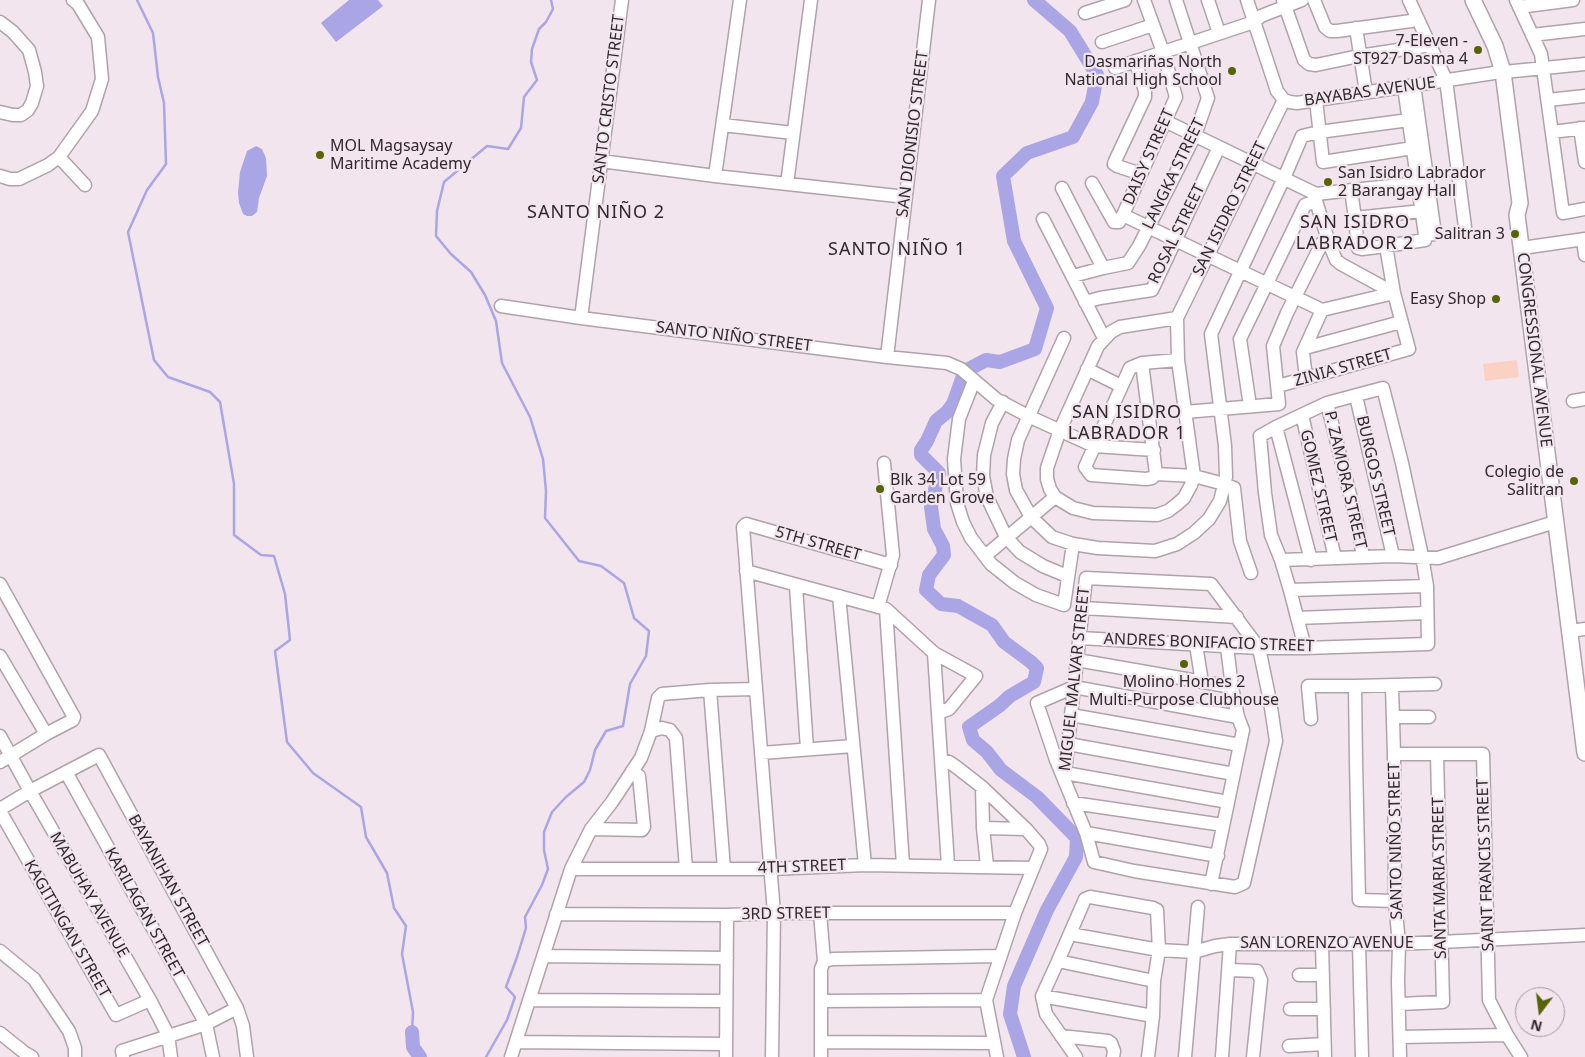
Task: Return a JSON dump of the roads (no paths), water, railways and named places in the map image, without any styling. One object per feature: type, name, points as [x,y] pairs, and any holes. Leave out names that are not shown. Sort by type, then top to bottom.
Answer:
[{"type":"main road","name":"CONGRESSIONAL AVENUE","points":[[1463,0],[1498,73]]},
{"type":"main road","name":"CONGRESSIONAL AVENUE","points":[[1473,0],[1494,46],[1520,203],[1518,215],[1555,522],[1578,630],[1585,753]]},
{"type":"street","points":[[0,176],[19,179],[48,165],[59,157],[92,111],[102,79],[98,37],[78,4],[73,0]]},
{"type":"street","name":"SANTO CRISTO STREET","points":[[582,318],[622,0]]},
{"type":"street","points":[[715,176],[740,0]]},
{"type":"street","points":[[787,184],[812,0]]},
{"type":"street","name":"SAN DIONISIO STREET","points":[[887,357],[929,0]]},
{"type":"street","points":[[1085,13],[1106,3],[1125,0]]},
{"type":"street","name":"DAISY STREET","points":[[1119,219],[1176,98],[1163,52],[1144,0]]},
{"type":"street","name":"LANGKA STREET","points":[[1074,276],[1128,263],[1195,135],[1208,98],[1176,0]]},
{"type":"street","points":[[1208,0],[1219,34]]},
{"type":"street","name":"BAYABAS AVENUE","points":[[1247,0],[1277,91],[1284,100],[1290,102],[1297,103],[1498,73],[1585,64]]},
{"type":"street","points":[[1116,68],[1254,22],[1284,3],[1302,0]]},
{"type":"street","points":[[1314,0],[1326,27],[1330,30],[1337,31],[1411,21],[1418,18]]},
{"type":"street","points":[[1409,0],[1446,80],[1465,227]]},
{"type":"street","points":[[1573,0],[1518,3],[1541,54],[1563,213],[1585,209]]},
{"type":"street","points":[[1284,3],[1304,60],[1309,64],[1316,65],[1430,45]]},
{"type":"street","points":[[0,22],[13,32],[29,50],[37,86],[28,110],[14,115],[0,112]]},
{"type":"street","points":[[1102,42],[1153,26]]},
{"type":"street","points":[[1356,28],[1366,92]]},
{"type":"street","points":[[1532,35],[1585,29]]},
{"type":"street","points":[[1135,61],[1146,97],[1114,164],[1140,174]]},
{"type":"street","points":[[1351,190],[1358,248],[1425,240],[1409,120],[1409,86]]},
{"type":"street","points":[[1409,86],[1435,234],[1425,235]]},
{"type":"street","points":[[1548,100],[1585,96]]},
{"type":"street","name":"SAN ISIDRO STREET","points":[[1177,318],[1284,100]]},
{"type":"street","points":[[1316,100],[1323,162],[1413,148]]},
{"type":"street","points":[[1064,338],[1018,440],[1014,458],[1013,474],[1016,490],[1030,517],[1052,537],[1073,544],[1098,548],[1155,551],[1177,544],[1194,533],[1209,519],[1220,501],[1226,477],[1225,446],[1211,334],[1284,178],[1302,135],[1409,120]]},
{"type":"street","points":[[1164,121],[1284,178],[1316,198],[1336,260],[1394,293]]},
{"type":"street","points":[[723,125],[793,133]]},
{"type":"street","points":[[1552,132],[1583,128],[1585,160]]},
{"type":"street","name":"ROSAL STREET","points":[[1085,302],[1152,290],[1219,147]]},
{"type":"street","points":[[59,157],[85,185]]},
{"type":"street","points":[[601,161],[715,176],[906,197]]},
{"type":"street","points":[[1185,412],[1250,406],[1240,339],[1305,205],[1316,198],[1351,190],[1418,182]]},
{"type":"street","points":[[1092,183],[1119,219],[1148,227],[1322,310],[1394,293]]},
{"type":"street","points":[[1062,188],[1103,268]]},
{"type":"street","points":[[1354,218],[1422,212]]},
{"type":"street","points":[[1043,219],[1074,276],[1104,338]]},
{"type":"street","points":[[1522,248],[1584,239],[1585,256]]},
{"type":"street","name":"ZINIA STREET","points":[[1250,406],[1279,404],[1273,346],[1294,297],[1322,242],[1329,243]]},
{"type":"street","points":[[1305,348],[1401,322],[1386,246]]},
{"type":"street","name":"SANTO NIÑO STREET","points":[[501,306],[887,357],[947,363],[961,369],[973,380]]},
{"type":"street","points":[[1306,378],[1303,352],[1322,310]]},
{"type":"street","points":[[1177,318],[1178,360],[1194,476],[1184,498],[1168,511],[1157,514],[1093,513],[1074,508],[1055,497],[1047,479],[1047,468],[1060,430],[1098,346],[1104,338],[1120,327],[1177,318]]},
{"type":"street","name":"ZINIA STREET","points":[[1278,386],[1409,349],[1401,322]]},
{"type":"street","points":[[1178,360],[1142,363],[1130,368],[1085,467],[1091,475],[1146,479],[1152,478],[1156,474],[1194,476],[1234,488],[1240,541],[1251,572]]},
{"type":"street","points":[[1142,363],[1156,474]]},
{"type":"street","points":[[1087,370],[1121,386]]},
{"type":"street","points":[[1073,544],[1064,605],[1036,595],[1014,583],[990,564],[971,538],[957,503],[954,459],[959,419],[973,380],[996,399],[1094,446],[1154,450]]},
{"type":"street","points":[[1297,618],[1427,613],[1428,586],[1402,463],[1383,388],[1327,403],[1262,434],[1260,439],[1271,535],[1281,560],[1305,648]]},
{"type":"street","name":"BURGOS STREET","points":[[1356,396],[1393,556]]},
{"type":"street","points":[[1003,402],[992,423],[986,442],[983,476],[987,497],[1006,537],[1020,552],[1042,566],[1067,576]]},
{"type":"street","name":"P. ZAMORA STREET","points":[[1327,403],[1364,557]]},
{"type":"street","name":"GOMEZ STREET","points":[[1302,414],[1335,558]]},
{"type":"street","points":[[1276,427],[1311,560]]},
{"type":"street","points":[[884,464],[893,555],[882,608],[903,865]]},
{"type":"street","points":[[985,556],[1055,497]]},
{"type":"street","points":[[1281,560],[1393,556],[1438,558],[1555,522]]},
{"type":"street","name":"5TH STREET","points":[[746,571],[742,531],[746,524],[890,565]]},
{"type":"street","points":[[772,1057],[774,913],[746,571],[882,608],[934,654],[976,676],[950,709],[938,713]]},
{"type":"street","name":"MIGUEL MALVAR STREET","points":[[1065,776],[1086,578],[1212,584],[1237,617]]},
{"type":"street","points":[[796,586],[806,749]]},
{"type":"street","points":[[1290,590],[1428,586]]},
{"type":"street","points":[[1,591],[74,716],[73,720],[5,759]]},
{"type":"street","points":[[839,596],[865,865]]},
{"type":"street","points":[[1083,608],[1237,617],[1259,648],[1276,741],[1244,883],[1235,887],[1211,884],[1094,862],[1086,833],[1073,803],[1065,776],[1056,760],[1037,702],[1074,687],[1238,717]]},
{"type":"street","name":"ANDRES BONIFACIO STREET","points":[[1080,638],[1259,648],[1428,644],[1427,613]]},
{"type":"street","points":[[1196,645],[1202,682]]},
{"type":"street","points":[[1211,884],[1243,730],[1238,717],[1232,687],[1227,647]]},
{"type":"street","points":[[934,654],[948,865]]},
{"type":"street","points":[[0,656],[46,734]]},
{"type":"street","points":[[1077,660],[1232,687]]},
{"type":"street","points":[[1311,719],[1308,686],[1435,684]]},
{"type":"street","points":[[1355,686],[1360,900],[1395,901]]},
{"type":"street","name":"SANTO NIÑO STREET","points":[[1392,686],[1395,901],[1399,944],[1400,1057]]},
{"type":"street","points":[[511,1057],[571,869],[591,829],[612,802],[641,758],[651,731],[659,696],[662,694],[710,690],[756,689]]},
{"type":"street","points":[[710,690],[724,869]]},
{"type":"street","points":[[1071,715],[1240,745]]},
{"type":"street","points":[[1393,717],[1429,717]]},
{"type":"street","points":[[651,731],[662,728],[670,730],[676,738],[686,869]]},
{"type":"street","name":"MABUHAY AVENUE","points":[[0,736],[5,759],[30,791],[150,1000],[168,1035],[171,1057]]},
{"type":"street","points":[[1068,744],[1234,774]]},
{"type":"street","points":[[761,753],[853,746]]},
{"type":"street","name":"SAINT FRANCIS STREET","points":[[1394,754],[1483,754],[1489,1000],[1521,1057]]},
{"type":"street","name":"SANTA MARIA STREET","points":[[1399,1004],[1443,1002],[1437,754]]},
{"type":"street","name":"BAYANIHAN STREET","points":[[66,772],[99,755],[237,1008],[243,1026],[246,1057]]},
{"type":"street","points":[[942,760],[955,766],[982,787],[1026,829],[1041,849],[1015,913],[986,1000],[997,1057]]},
{"type":"street","points":[[591,829],[642,830],[644,827],[638,776],[632,771]]},
{"type":"street","points":[[0,810],[66,772]]},
{"type":"street","name":"KARILAGAN STREET","points":[[66,772],[206,1024],[213,1057]]},
{"type":"street","points":[[1065,776],[1228,802]]},
{"type":"street","points":[[982,787],[983,828],[987,866]]},
{"type":"street","points":[[1073,803],[1223,825]]},
{"type":"street","name":"KAGITINGAN STREET","points":[[0,810],[116,1015],[150,1000]]},
{"type":"street","points":[[983,828],[1026,829]]},
{"type":"street","points":[[1086,833],[1218,856]]},
{"type":"street","name":"4TH STREET","points":[[571,869],[771,869],[865,865],[1033,868]]},
{"type":"street","points":[[1076,1057],[1046,1014],[1042,996],[1086,898],[1090,897],[1157,910],[1159,950],[1154,981],[1153,1016],[1148,1057]]},
{"type":"street","points":[[1184,1057],[1198,907]]},
{"type":"street","points":[[820,913],[824,961],[821,969],[821,1057]]},
{"type":"street","name":"3RD STREET","points":[[556,914],[1015,913]]},
{"type":"street","points":[[516,1042],[725,1051],[727,915]]},
{"type":"street","name":"SAN LORENZO AVENUE","points":[[1070,934],[1159,950],[1194,952],[1230,944],[1399,944],[1585,935]]},
{"type":"street","points":[[1222,1057],[1230,944]]},
{"type":"street","points":[[1322,944],[1325,1057]]},
{"type":"street","points":[[1359,944],[1362,1057]]},
{"type":"street","points":[[0,951],[34,979],[69,1031],[75,1048],[75,1057]]},
{"type":"street","points":[[543,956],[727,958]]},
{"type":"street","points":[[824,961],[1000,956]]},
{"type":"street","points":[[1058,961],[1154,981]]},
{"type":"street","points":[[1229,970],[1257,971],[1261,980],[1253,1057]]},
{"type":"street","points":[[1299,975],[1323,975]]},
{"type":"street","points":[[1042,996],[1153,1016]]},
{"type":"street","points":[[529,1000],[726,1001]]},
{"type":"street","points":[[821,1001],[986,1000]]},
{"type":"street","points":[[122,1054],[168,1035],[206,1024],[237,1008]]},
{"type":"street","points":[[1290,1009],[1324,1009]]},
{"type":"street","points":[[0,1033],[32,1057]]},
{"type":"street","points":[[1400,1037],[1507,1034]]},
{"type":"street","points":[[1061,1036],[1108,1041],[1111,1043],[1114,1051],[1113,1057]]},
{"type":"street","points":[[821,1042],[994,1043]]},
{"type":"street","points":[[1289,1046],[1324,1044]]},
{"type":"waterway","points":[[137,0],[153,33],[158,77],[164,103],[166,164],[147,190],[128,232],[154,360],[168,377],[210,392],[220,402],[234,484],[234,535],[261,555],[274,556],[285,594],[290,640],[275,651],[287,742],[313,773],[361,807],[366,837],[387,873],[394,908],[406,926],[402,954],[413,1012],[412,1032]]},
{"type":"waterway","points":[[486,1057],[507,1020],[515,997],[506,987],[526,928],[525,917],[542,885],[548,869],[544,850],[544,832],[552,812],[584,782],[590,770],[595,750],[606,731],[623,726],[630,684],[646,656],[649,631],[634,618],[624,583],[601,566],[579,561],[545,518],[546,491],[543,459],[530,417],[502,363],[496,321],[485,295],[471,272],[451,254],[436,236],[437,211],[444,182],[487,146],[508,149],[521,128],[524,97],[537,80],[531,62],[532,49],[539,29],[546,22],[553,9],[551,0]]},
{"type":"waterway","points":[[1024,1057],[1010,1014],[1014,986],[1047,910],[1076,857],[1077,838],[1037,797],[1001,770],[987,752],[973,740],[969,727],[1010,696],[1034,682],[1037,668],[1004,642],[992,625],[958,606],[941,604],[926,590],[929,575],[944,555],[943,546],[934,529],[931,507],[939,473],[921,455],[921,450],[936,421],[953,404],[967,370],[986,360],[1000,362],[1035,349],[1047,308],[1014,241],[1003,176],[1027,153],[1073,137],[1092,102],[1097,75],[1070,31],[1034,0]]},
{"type":"waterway","points":[[412,1032],[413,1047],[420,1057]]},
{"type":"place","name":"7-Eleven - ST927 Dasma 4","points":[[1478,50]]},
{"type":"place","name":"Dasmariñas North National High School","points":[[1232,71]]},
{"type":"place","name":"MOL Magsaysay Maritime Academy","points":[[320,155]]},
{"type":"place","name":"San Isidro Labrador 2 Barangay Hall","points":[[1328,182]]},
{"type":"place","name":"Salitran 3","points":[[1515,234]]},
{"type":"place","name":"Easy Shop","points":[[1496,299]]},
{"type":"place","name":"Colegio de Salitran","points":[[1574,481]]},
{"type":"place","name":"Blk 34 Lot 59 Garden Grove","points":[[880,489]]},
{"type":"place","name":"Molino Homes 2 Multi-Purpose Clubhouse","points":[[1184,664]]},
{"type":"district","name":"SANTO NIÑO 2","points":[[596,213]]},
{"type":"district","name":"SAN ISIDRO LABRADOR 2","points":[[1355,233]]},
{"type":"district","name":"SANTO NIÑO 1","points":[[897,250]]},
{"type":"district","name":"SAN ISIDRO LABRADOR 1","points":[[1127,423]]}]
